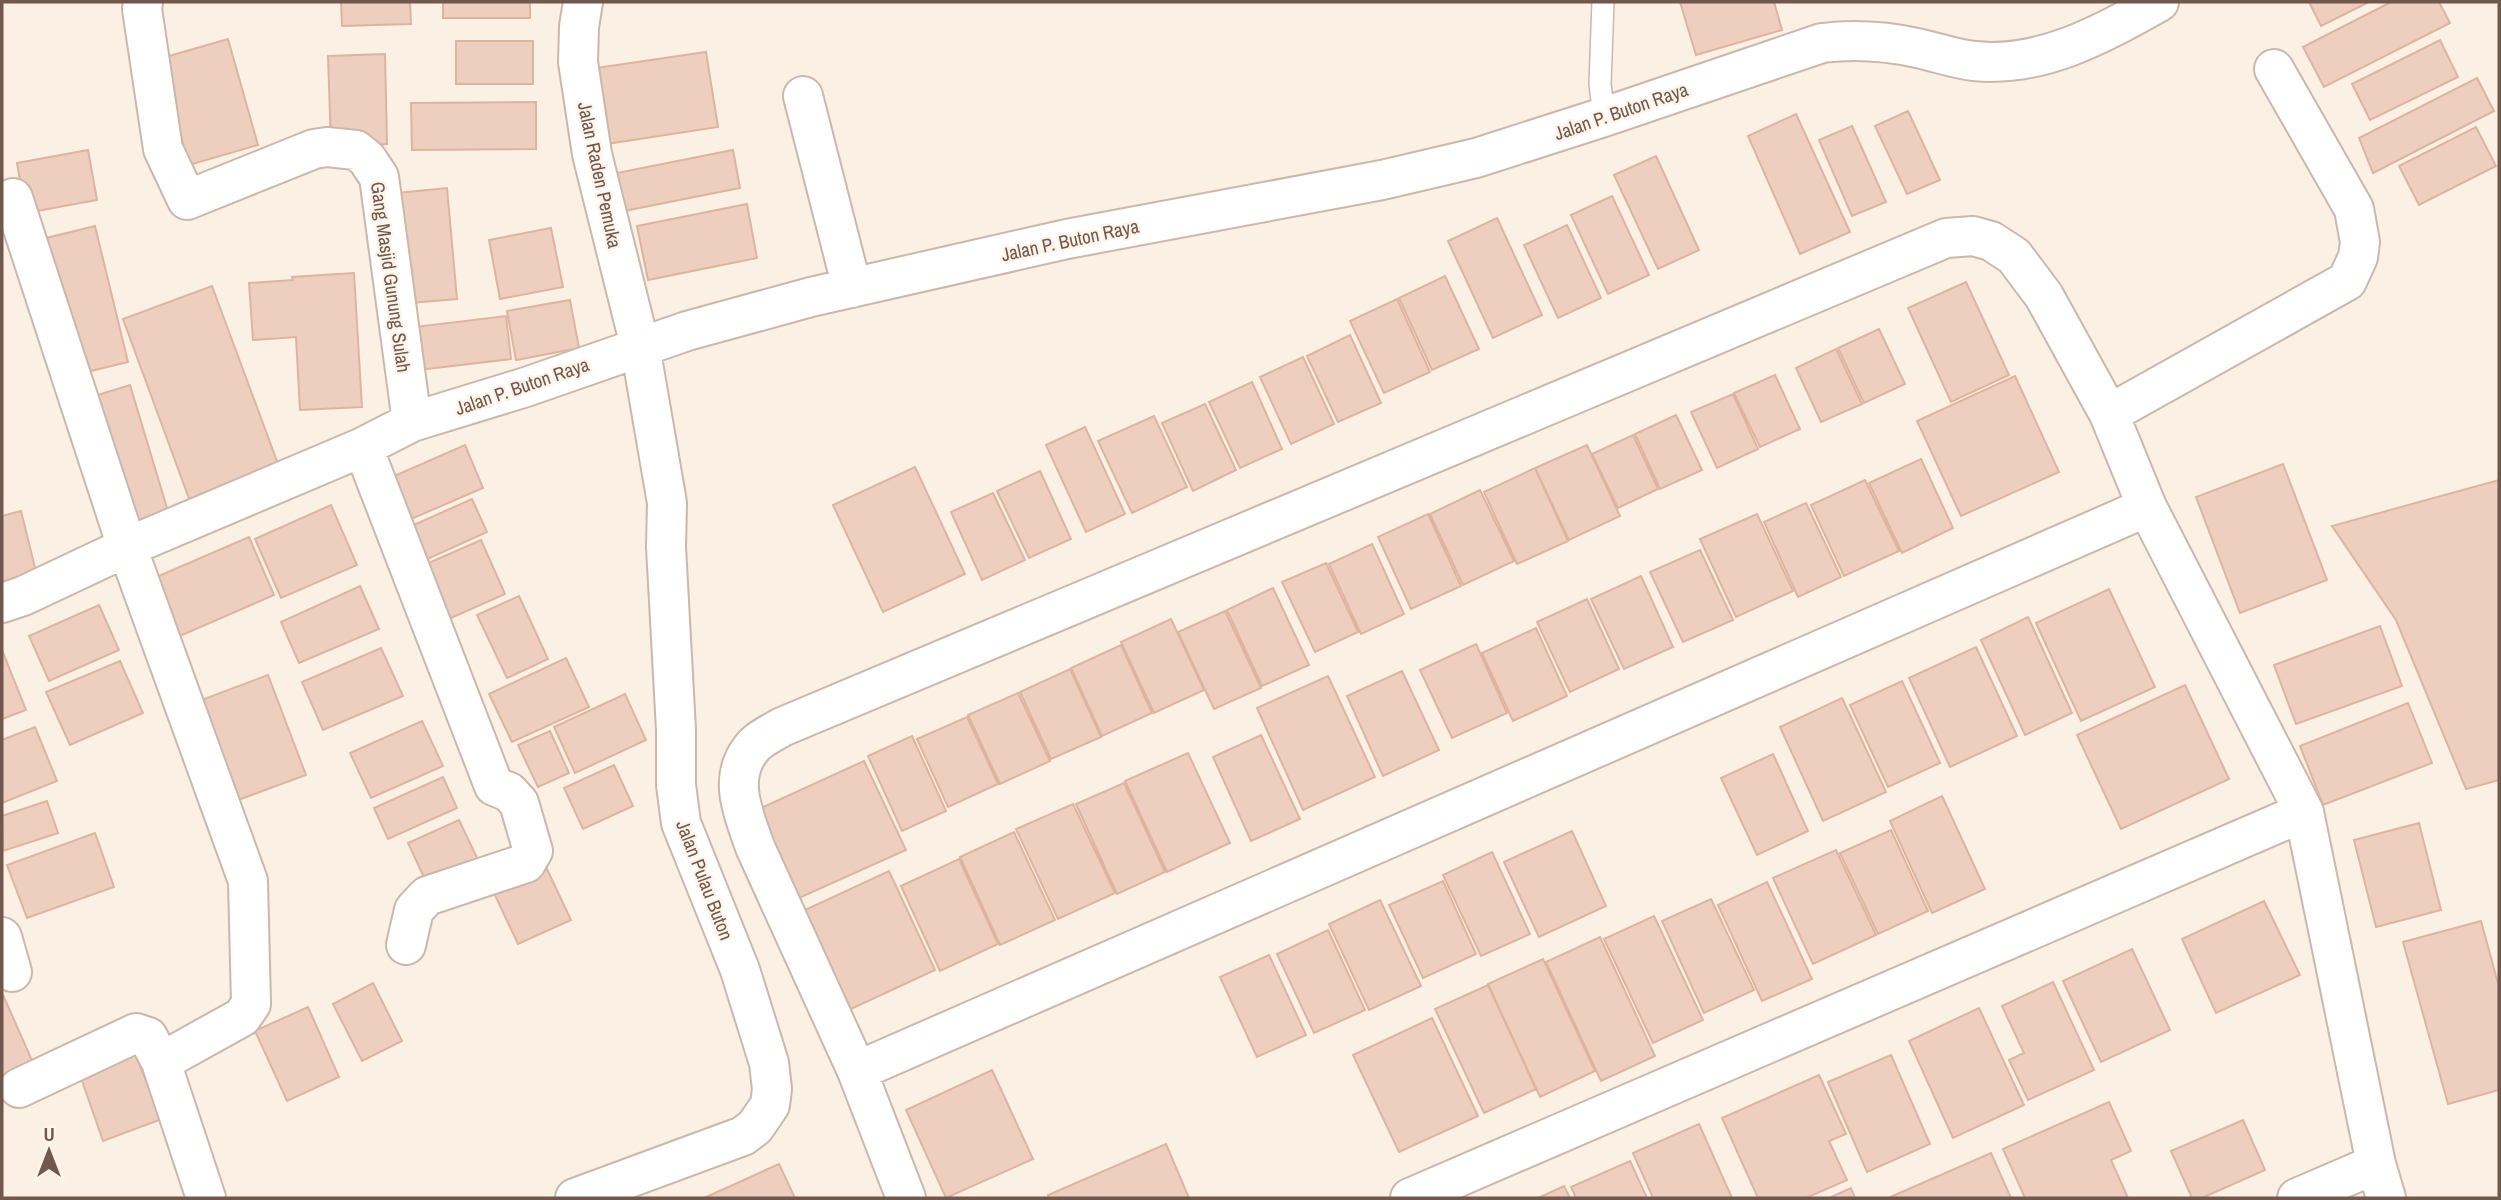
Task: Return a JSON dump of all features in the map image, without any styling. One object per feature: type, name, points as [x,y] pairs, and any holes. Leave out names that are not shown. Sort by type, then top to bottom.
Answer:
[{"type":"street","name":"Gang Masjid Gunung Sulah","points":[[143,2],[163,149],[187,200],[314,149],[356,150],[367,159],[379,177],[412,422]]},
{"type":"street","name":"Jalan Raden Pemuka","points":[[583,2],[578,62],[592,154],[640,346]]},
{"type":"street","name":"Jalan P. Buton Raya","points":[[2,603],[363,447],[412,422],[526,387],[640,346],[799,300],[1067,239],[1382,180],[1476,158],[1822,43],[1868,40],[1915,47],[1973,61],[2029,59],[2062,50],[2112,29],[2159,2]]},
{"type":"street","points":[[2109,414],[2347,281],[2355,268],[2360,242],[2354,209],[2274,69]]},
{"type":"street","points":[[803,96],[852,288]]},
{"type":"street","points":[[13,198],[127,547],[248,881],[251,1003],[242,1017],[161,1062]]},
{"type":"street","points":[[906,1198],[858,1071],[755,847],[742,808],[738,773],[751,747],[782,727],[1946,238],[1973,236],[1991,241],[2014,256],[2044,296],[2109,414],[2147,507],[2304,812],[2381,1181],[2297,1198]]},
{"type":"street","name":"Jalan Pulau Buton","points":[[575,1198],[743,1136],[764,1117],[772,1089],[769,1063],[740,970],[681,823],[675,772],[676,730],[666,547],[667,503],[640,346]]},
{"type":"street","points":[[363,447],[494,786],[509,792],[519,803],[533,851],[526,863],[427,896],[414,910],[406,945]]},
{"type":"street","points":[[858,1071],[2147,507]]},
{"type":"street","points":[[1410,1198],[2304,812]]},
{"type":"street","points":[[19,1088],[136,1032],[148,1037],[161,1062],[206,1198]]},
{"type":"lane","points":[[1603,2],[1600,84],[1604,117]]},
{"type":"building","points":[[341,2],[410,2],[411,24],[342,26]]},
{"type":"building","points":[[443,2],[530,2],[530,18],[443,18]]},
{"type":"building","points":[[1680,2],[1774,2],[1782,30],[1696,55]]},
{"type":"building","points":[[2309,2],[2369,2],[2321,26]]},
{"type":"building","points":[[2391,2],[2439,2],[2450,23],[2324,87],[2303,47]]},
{"type":"building","points":[[228,39],[258,145],[189,165],[159,59]]},
{"type":"building","points":[[2440,40],[2458,77],[2370,120],[2352,84]]},
{"type":"building","points":[[456,41],[533,41],[533,84],[456,84]]},
{"type":"building","points":[[706,52],[718,127],[600,145],[589,69]]},
{"type":"building","points":[[385,54],[387,144],[331,146],[328,56]]},
{"type":"building","points":[[2477,78],[2494,111],[2373,173],[2359,138]]},
{"type":"building","points":[[536,102],[536,149],[412,150],[411,103]]},
{"type":"building","points":[[1908,111],[1940,180],[1907,194],[1875,126]]},
{"type":"building","points":[[1796,114],[1850,232],[1800,254],[1748,136]]},
{"type":"building","points":[[1852,126],[1886,202],[1852,216],[1819,140]]},
{"type":"building","points":[[2476,127],[2496,166],[2419,205],[2399,166]]},
{"type":"building","points":[[88,150],[97,200],[26,213],[17,163]]},
{"type":"building","points":[[733,150],[740,188],[614,213],[607,175]]},
{"type":"building","points":[[1656,156],[1699,250],[1658,269],[1614,175]]},
{"type":"building","points":[[447,188],[457,299],[398,304],[387,194]]},
{"type":"building","points":[[1612,196],[1649,275],[1608,294],[1571,215]]},
{"type":"building","points":[[747,204],[757,258],[648,280],[637,226]]},
{"type":"building","points":[[1497,218],[1542,315],[1493,338],[1448,241]]},
{"type":"building","points":[[1567,225],[1601,298],[1558,318],[1524,245]]},
{"type":"building","points":[[95,226],[128,362],[70,376],[38,240]]},
{"type":"building","points":[[551,228],[563,287],[500,299],[489,240]]},
{"type":"building","points":[[354,273],[362,407],[300,410],[296,337],[253,340],[249,283]]},
{"type":"building","points":[[1445,276],[1479,349],[1432,370],[1399,298]]},
{"type":"building","points":[[1966,282],[2009,375],[1951,402],[1908,308]]},
{"type":"building","points":[[212,286],[281,472],[191,504],[123,319]]},
{"type":"building","points":[[1397,299],[1430,372],[1384,393],[1350,321]]},
{"type":"building","points":[[570,300],[579,348],[516,360],[507,311]]},
{"type":"building","points":[[506,316],[511,359],[411,371],[406,328]]},
{"type":"building","points":[[1879,329],[1905,384],[1864,403],[1838,348]]},
{"type":"building","points":[[1350,335],[1381,403],[1338,422],[1307,356]]},
{"type":"building","points":[[1836,349],[1862,404],[1821,422],[1796,368]]},
{"type":"building","points":[[1303,357],[1334,424],[1291,444],[1260,377]]},
{"type":"building","points":[[1775,375],[1800,429],[1760,447],[1734,393]]},
{"type":"building","points":[[2015,376],[2059,472],[1961,516],[1917,421]]},
{"type":"building","points":[[1252,382],[1282,449],[1240,468],[1209,402]]},
{"type":"building","points":[[130,385],[170,518],[122,532],[82,400]]},
{"type":"building","points":[[1733,394],[1758,449],[1717,468],[1691,412]]},
{"type":"building","points":[[1205,404],[1236,470],[1193,491],[1162,423]]},
{"type":"building","points":[[1676,415],[1702,470],[1660,489],[1635,434]]},
{"type":"building","points":[[1154,416],[1187,487],[1132,513],[1098,441]]},
{"type":"building","points":[[1085,427],[1125,514],[1086,532],[1046,445]]},
{"type":"building","points":[[1633,435],[1658,489],[1618,508],[1592,454]]},
{"type":"building","points":[[465,445],[483,488],[404,522],[385,480]]},
{"type":"building","points":[[1587,445],[1620,516],[1569,540],[1535,468]]},
{"type":"building","points":[[1921,459],[1953,528],[1902,553],[1869,483]]},
{"type":"building","points":[[2283,464],[2327,580],[2240,613],[2196,497]]},
{"type":"building","points":[[915,467],[965,574],[883,612],[833,505]]},
{"type":"building","points":[[1535,468],[1568,541],[1517,564],[1484,492]]},
{"type":"building","points":[[1040,471],[1071,539],[1029,558],[997,491]]},
{"type":"building","points":[[1865,480],[1899,551],[1844,576],[1811,505]]},
{"type":"building","points":[[2499,480],[2499,780],[2466,789],[2396,620],[2332,526]]},
{"type":"building","points":[[1480,490],[1514,561],[1463,585],[1430,514]]},
{"type":"building","points":[[993,493],[1025,560],[982,580],[951,512]]},
{"type":"building","points":[[472,499],[487,532],[412,566],[398,532]]},
{"type":"building","points":[[1806,503],[1841,577],[1798,597],[1764,522]]},
{"type":"building","points":[[331,505],[357,565],[281,598],[255,539]]},
{"type":"building","points":[[21,511],[38,580],[2,588],[2,516]]},
{"type":"building","points":[[1428,514],[1461,586],[1411,609],[1378,537]]},
{"type":"building","points":[[1757,514],[1793,591],[1736,617],[1700,539]]},
{"type":"building","points":[[249,537],[274,595],[173,639],[147,581]]},
{"type":"building","points":[[481,540],[505,594],[442,622],[417,568]]},
{"type":"building","points":[[1372,544],[1404,614],[1361,634],[1329,564]]},
{"type":"building","points":[[1700,550],[1733,620],[1683,642],[1650,572]]},
{"type":"building","points":[[1326,563],[1358,632],[1315,652],[1282,582]]},
{"type":"building","points":[[1641,576],[1673,647],[1624,669],[1591,599]]},
{"type":"building","points":[[360,586],[379,629],[299,663],[281,622]]},
{"type":"building","points":[[1273,588],[1309,665],[1262,686],[1227,610]]},
{"type":"building","points":[[2109,589],[2155,687],[2081,721],[2036,623]]},
{"type":"building","points":[[519,596],[548,659],[507,678],[477,615]]},
{"type":"building","points":[[1587,599],[1619,669],[1570,692],[1537,622]]},
{"type":"building","points":[[99,605],[119,650],[49,681],[29,636]]},
{"type":"building","points":[[1225,611],[1261,688],[1214,709],[1178,632]]},
{"type":"building","points":[[2028,617],[2072,713],[2025,735],[1981,640]]},
{"type":"building","points":[[1171,619],[1204,690],[1154,713],[1121,642]]},
{"type":"building","points":[[2380,626],[2402,686],[2296,724],[2274,665]]},
{"type":"building","points":[[1536,628],[1567,696],[1513,721],[1482,653]]},
{"type":"building","points":[[1476,644],[1507,713],[1452,738],[1420,670]]},
{"type":"building","points":[[1121,645],[1152,713],[1102,736],[1071,668]]},
{"type":"building","points":[[1976,647],[2017,736],[1950,767],[1909,678]]},
{"type":"building","points":[[381,648],[403,696],[323,730],[302,682]]},
{"type":"building","points":[[2,650],[26,710],[2,719]]},
{"type":"building","points":[[566,658],[589,707],[512,742],[489,694]]},
{"type":"building","points":[[120,661],[143,713],[70,745],[46,692]]},
{"type":"building","points":[[1070,669],[1101,737],[1051,759],[1020,692]]},
{"type":"building","points":[[1402,671],[1439,750],[1383,776],[1347,696]]},
{"type":"building","points":[[268,675],[306,775],[230,803],[191,704]]},
{"type":"building","points":[[1328,676],[1375,777],[1303,810],[1257,708]]},
{"type":"building","points":[[1902,681],[1940,763],[1888,787],[1850,705]]},
{"type":"building","points":[[2185,685],[2229,779],[2121,829],[2077,735]]},
{"type":"building","points":[[1018,693],[1050,761],[1000,784],[968,715]]},
{"type":"building","points":[[625,694],[646,740],[575,773],[554,727]]},
{"type":"building","points":[[1842,698],[1886,792],[1823,821],[1780,727]]},
{"type":"building","points":[[2408,703],[2432,763],[2323,805],[2300,746]]},
{"type":"building","points":[[967,717],[998,784],[948,807],[917,739]]},
{"type":"building","points":[[422,721],[443,766],[371,798],[350,753]]},
{"type":"building","points":[[35,727],[57,781],[2,803],[2,740]]},
{"type":"building","points":[[550,731],[569,773],[538,787],[518,745]]},
{"type":"building","points":[[1261,735],[1300,819],[1251,841],[1213,757]]},
{"type":"building","points":[[912,736],[946,811],[902,831],[868,756]]},
{"type":"building","points":[[1188,753],[1230,843],[1167,872],[1125,781]]},
{"type":"building","points":[[1773,754],[1808,831],[1757,855],[1721,778]]},
{"type":"building","points":[[864,761],[906,850],[799,898],[759,809]]},
{"type":"building","points":[[614,765],[633,806],[583,829],[564,788]]},
{"type":"building","points":[[443,777],[457,808],[388,839],[374,808]]},
{"type":"building","points":[[1124,783],[1165,872],[1117,894],[1076,804]]},
{"type":"building","points":[[1942,796],[1985,889],[1932,913],[1890,821]]},
{"type":"building","points":[[47,801],[58,833],[3,851],[2,816]]},
{"type":"building","points":[[1073,804],[1115,893],[1058,919],[1016,829]]},
{"type":"building","points":[[459,820],[479,862],[428,886],[408,843]]},
{"type":"building","points":[[2419,823],[2441,910],[2376,927],[2354,840]]},
{"type":"building","points":[[1891,830],[1928,911],[1878,934],[1840,853]]},
{"type":"building","points":[[1572,831],[1606,906],[1539,937],[1504,862]]},
{"type":"building","points":[[1014,832],[1055,920],[1000,945],[960,857]]},
{"type":"building","points":[[95,833],[114,887],[27,918],[7,865]]},
{"type":"building","points":[[1836,850],[1876,935],[1813,964],[1773,878]]},
{"type":"building","points":[[1492,852],[1530,934],[1481,956],[1443,875]]},
{"type":"building","points":[[959,859],[998,944],[940,971],[901,886]]},
{"type":"building","points":[[546,867],[571,920],[518,944],[493,891]]},
{"type":"building","points":[[889,871],[935,970],[836,1016],[790,917]]},
{"type":"building","points":[[1443,881],[1476,954],[1423,978],[1389,905]]},
{"type":"building","points":[[1767,882],[1812,979],[1762,1001],[1718,905]]},
{"type":"building","points":[[1711,899],[1754,990],[1704,1013],[1662,921]]},
{"type":"building","points":[[1380,900],[1421,986],[1369,1010],[1329,924]]},
{"type":"building","points":[[2264,901],[2300,975],[2216,1013],[2182,939]]},
{"type":"building","points":[[1654,916],[1703,1020],[1653,1043],[1604,939]]},
{"type":"building","points":[[2481,921],[2499,987],[2499,1090],[2448,1104],[2403,942]]},
{"type":"building","points":[[1328,930],[1365,1010],[1314,1033],[1277,954]]},
{"type":"building","points":[[1600,937],[1655,1056],[1601,1081],[1546,962]]},
{"type":"building","points":[[2132,949],[2170,1030],[2101,1062],[2063,981]]},
{"type":"building","points":[[1269,955],[1306,1035],[1257,1057],[1220,977]]},
{"type":"building","points":[[1543,959],[1595,1071],[1540,1097],[1488,984]]},
{"type":"building","points":[[2053,982],[2094,1070],[2028,1100],[2009,1060],[2024,1053],[2002,1006]]},
{"type":"building","points":[[373,983],[402,1041],[362,1061],[333,1004]]},
{"type":"building","points":[[1488,985],[1536,1089],[1484,1113],[1435,1009]]},
{"type":"building","points":[[2,996],[34,1065],[2,1080]]},
{"type":"building","points":[[308,1007],[339,1077],[287,1101],[255,1031]]},
{"type":"building","points":[[1979,1008],[2024,1105],[1953,1138],[1909,1041]]},
{"type":"building","points":[[1432,1018],[1478,1116],[1399,1152],[1353,1055]]},
{"type":"building","points":[[133,1049],[162,1119],[103,1141],[79,1072]]},
{"type":"building","points":[[1891,1055],[1930,1144],[1867,1172],[1828,1082]]},
{"type":"building","points":[[992,1070],[1033,1159],[946,1198],[906,1110]]},
{"type":"building","points":[[1819,1075],[1846,1134],[1829,1141],[1847,1180],[1806,1198],[1758,1198],[1722,1118]]},
{"type":"building","points":[[2109,1102],[2131,1151],[2111,1160],[2128,1198],[2025,1198],[2003,1149]]},
{"type":"building","points":[[2243,1120],[2265,1170],[2202,1198],[2192,1198],[2171,1151]]},
{"type":"building","points":[[1699,1124],[1732,1198],[1653,1198],[1633,1153]]},
{"type":"building","points":[[1166,1144],[1189,1198],[1049,1198],[1048,1195]]},
{"type":"building","points":[[1991,1153],[2011,1198],[1888,1198]]},
{"type":"building","points":[[1630,1161],[1647,1198],[1576,1198],[1571,1187]]},
{"type":"building","points":[[779,1164],[795,1198],[704,1198]]},
{"type":"building","points":[[1564,1186],[1570,1198],[1538,1198]]},
{"type":"building","points":[[1851,1188],[1855,1198],[1829,1198]]}]
